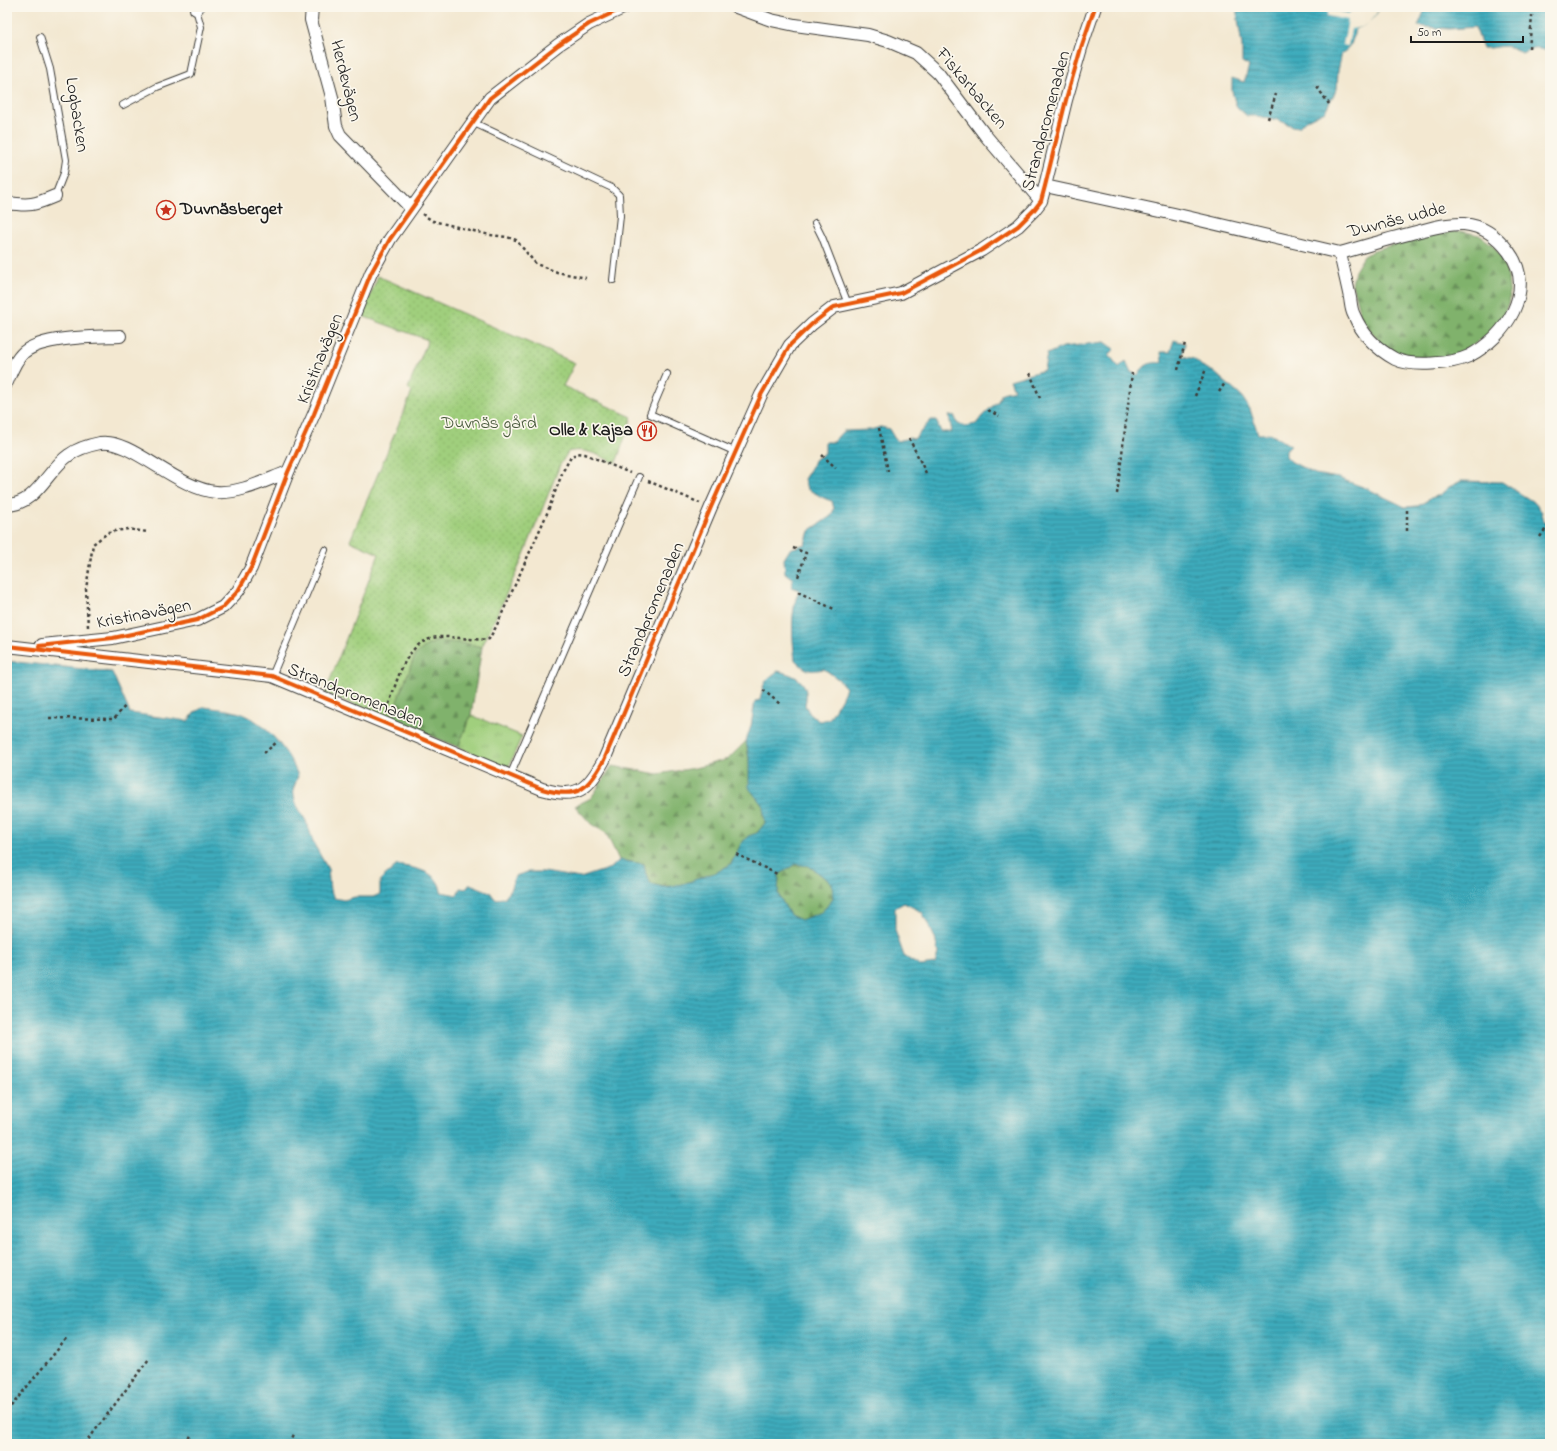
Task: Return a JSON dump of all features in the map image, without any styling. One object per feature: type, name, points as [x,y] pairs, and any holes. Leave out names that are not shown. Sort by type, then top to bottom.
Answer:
[{"type":"street","name":"Herdevägen","points":[[312,7],[311,20],[332,97],[336,126],[340,135],[411,208]]},
{"type":"street","name":"Kristinavägen","points":[[23,648],[113,638],[197,620],[223,608],[238,591],[250,568],[288,472],[314,414],[372,273],[390,239],[490,98],[558,45],[589,24],[625,7]]},
{"type":"street","name":"Fiskarbacken","points":[[736,7],[771,20],[795,25],[868,35],[888,41],[916,53],[938,73],[986,136],[1041,201]]},
{"type":"street","name":"Strandpromenaden","points":[[7,646],[272,676],[542,789],[565,794],[576,792],[585,787],[594,779],[604,760],[711,507],[761,395],[790,345],[812,324],[834,307],[901,293],[975,254],[1018,226],[1034,210],[1041,201],[1066,100],[1095,7]]},
{"type":"street","name":"Duvnäs udde","points":[[1045,186],[1174,214],[1340,253],[1444,225],[1464,224],[1484,229],[1501,241],[1514,258],[1520,283],[1515,309],[1506,326],[1486,344],[1469,356],[1449,362],[1422,364],[1396,359],[1370,341],[1353,315],[1340,253]]},
{"type":"street","name":"Logbacken","points":[[7,203],[27,206],[55,196]]},
{"type":"street","points":[[7,382],[18,358],[24,352],[35,346],[80,337],[120,336]]},
{"type":"street","points":[[7,505],[12,505],[33,495],[56,466],[69,454],[100,443],[112,443],[125,448],[185,483],[199,489],[216,492],[236,490],[288,472]]},
{"type":"lane","points":[[123,105],[157,87],[191,74],[201,27],[197,8]]},
{"type":"lane","name":"Logbacken","points":[[40,37],[50,69],[66,160],[64,173],[55,196]]},
{"type":"lane","points":[[472,122],[612,188],[619,195],[620,216],[613,280]]},
{"type":"lane","points":[[815,223],[822,237],[848,304]]},
{"type":"lane","points":[[667,374],[650,414],[736,452]]},
{"type":"lane","points":[[510,776],[639,477]]},
{"type":"lane","name":"Strandpromenaden","points":[[272,676],[325,550]]},
{"type":"path","points":[[1529,48],[1533,7]]},
{"type":"path","points":[[1317,87],[1329,104]]},
{"type":"path","points":[[1268,119],[1276,94]]},
{"type":"path","points":[[411,208],[433,221],[516,240],[536,264],[557,272],[586,278]]},
{"type":"path","points":[[1178,370],[1185,343]]},
{"type":"path","points":[[1195,396],[1206,368]]},
{"type":"path","points":[[1117,494],[1132,373]]},
{"type":"path","points":[[1030,374],[1041,401]]},
{"type":"path","points":[[1219,392],[1225,383]]},
{"type":"path","points":[[988,410],[999,416]]},
{"type":"path","points":[[879,428],[888,471]]},
{"type":"path","points":[[909,438],[926,473]]},
{"type":"path","points":[[383,722],[402,667],[410,652],[419,644],[429,639],[442,636],[489,640],[546,516],[563,471],[571,457],[577,454],[585,454],[711,507]]},
{"type":"path","points":[[822,455],[836,468]]},
{"type":"path","points":[[1407,507],[1407,531]]},
{"type":"path","points":[[1540,537],[1550,523]]},
{"type":"path","points":[[88,640],[86,589],[93,544],[109,532],[128,529],[147,532]]},
{"type":"path","points":[[793,548],[806,553],[798,577]]},
{"type":"path","points":[[798,592],[836,610]]},
{"type":"path","points":[[763,690],[780,704]]},
{"type":"path","points":[[49,718],[114,719],[126,704]]},
{"type":"path","points":[[264,753],[277,742]]},
{"type":"path","points":[[736,854],[779,875]]},
{"type":"path","points":[[7,1411],[68,1338]]},
{"type":"path","points":[[85,1444],[149,1359]]},
{"type":"path","points":[[186,1444],[191,1432]]},
{"type":"path","points":[[289,1444],[294,1433]]},
{"type":"green space","points":[[1461,231],[1479,235],[1492,244],[1503,259],[1508,277],[1510,299],[1503,316],[1486,336],[1460,354],[1428,359],[1400,355],[1381,344],[1361,318],[1352,284],[1355,271],[1364,256],[1374,250],[1431,234]]},
{"type":"green space","name":"Duvnäs gård","points":[[378,276],[575,363],[563,386],[632,417],[616,463],[587,451],[568,452],[560,465],[521,562],[482,647],[470,644],[438,641],[426,646],[415,655],[390,719],[325,693],[379,554],[350,541],[412,392],[408,388],[428,340],[362,316]]},
{"type":"green space","points":[[438,641],[470,644],[482,647],[471,715],[458,747],[390,719],[415,655],[426,646]]},
{"type":"green space","points":[[471,715],[522,736],[508,768],[458,747]]},
{"type":"green space","points":[[746,741],[755,795],[763,806],[765,823],[757,833],[748,836],[741,844],[731,864],[717,872],[683,884],[664,887],[650,884],[646,874],[633,862],[619,860],[606,833],[591,824],[575,806],[591,798],[612,766],[658,774],[695,768],[728,759]]},
{"type":"green space","points":[[795,864],[809,866],[832,883],[833,899],[822,912],[801,920],[790,915],[778,894],[779,875]]},
{"type":"water","points":[[1236,7],[1394,7],[1392,9],[1379,9],[1375,17],[1370,22],[1355,29],[1350,46],[1342,53],[1338,71],[1337,89],[1325,111],[1305,121],[1299,127],[1292,126],[1278,120],[1257,116],[1247,116],[1236,106],[1232,91],[1232,78],[1244,82],[1249,66],[1242,62],[1242,46]]},
{"type":"water","points":[[1426,7],[1550,7],[1550,52],[1536,49],[1522,53],[1516,49],[1506,46],[1483,48],[1475,27],[1449,29],[1418,26]]},
{"type":"water","points":[[1174,340],[1185,343],[1182,356],[1194,359],[1202,366],[1214,372],[1242,397],[1250,409],[1258,434],[1270,434],[1291,445],[1286,450],[1286,456],[1292,462],[1315,474],[1338,478],[1366,488],[1405,507],[1418,506],[1431,498],[1440,495],[1449,487],[1461,481],[1502,482],[1535,503],[1542,512],[1544,522],[1550,523],[1550,1444],[19,1444],[7,1434],[7,661],[112,672],[130,713],[188,721],[195,712],[204,707],[239,713],[264,727],[285,751],[295,768],[298,776],[293,790],[296,804],[306,821],[314,844],[328,869],[330,890],[334,898],[344,900],[355,897],[373,897],[380,894],[380,880],[397,865],[418,869],[431,875],[436,879],[441,892],[457,895],[460,888],[466,889],[470,884],[490,892],[495,899],[504,898],[510,890],[515,876],[528,872],[544,872],[580,878],[611,868],[619,860],[644,864],[646,874],[651,884],[664,887],[683,884],[717,872],[731,864],[741,844],[748,836],[757,833],[765,823],[763,806],[749,788],[749,758],[746,741],[751,726],[755,701],[760,700],[763,686],[769,677],[778,671],[797,678],[804,686],[806,691],[805,705],[810,714],[819,721],[829,719],[846,688],[838,679],[824,669],[808,670],[795,660],[793,615],[799,590],[791,587],[793,579],[785,573],[784,559],[790,549],[805,544],[809,531],[831,516],[834,509],[832,501],[807,489],[804,479],[814,460],[825,453],[825,442],[833,442],[843,431],[870,430],[881,427],[889,429],[898,441],[909,438],[914,439],[931,420],[936,420],[941,432],[952,432],[949,416],[954,415],[958,424],[966,426],[976,424],[998,401],[1002,393],[1014,390],[1010,380],[1044,370],[1047,354],[1063,347],[1105,342],[1115,349],[1109,355],[1119,367],[1126,361],[1131,372],[1138,375],[1148,364],[1162,363],[1161,352],[1170,352]],"holes":[[[795,864],[809,866],[832,883],[833,899],[822,912],[801,920],[790,915],[778,894],[779,875]],[[904,903],[922,912],[935,938],[938,953],[935,964],[920,966],[904,956],[895,930],[895,908]]]},
{"type":"pier","points":[[1351,7],[1378,7],[1379,9],[1370,23],[1362,27],[1351,29],[1348,46],[1343,45],[1348,20],[1327,16],[1328,10],[1350,14]]},
{"type":"cycle path","points":[[39,646],[113,638],[197,620],[223,607],[238,591],[251,568],[288,472],[314,414],[371,273],[390,239],[490,98],[558,45],[589,24],[625,7]]},
{"type":"cycle path","points":[[7,646],[272,676],[542,789],[564,793],[580,790],[592,779],[604,760],[711,507],[761,395],[790,345],[812,324],[834,307],[901,293],[982,250],[1018,226],[1034,210],[1041,201],[1066,100],[1095,7]]},
{"type":"place","name":"Duvnäsberget","points":[[166,210]]},
{"type":"place","name":"Olle & Kajsa","points":[[647,431]]}]
